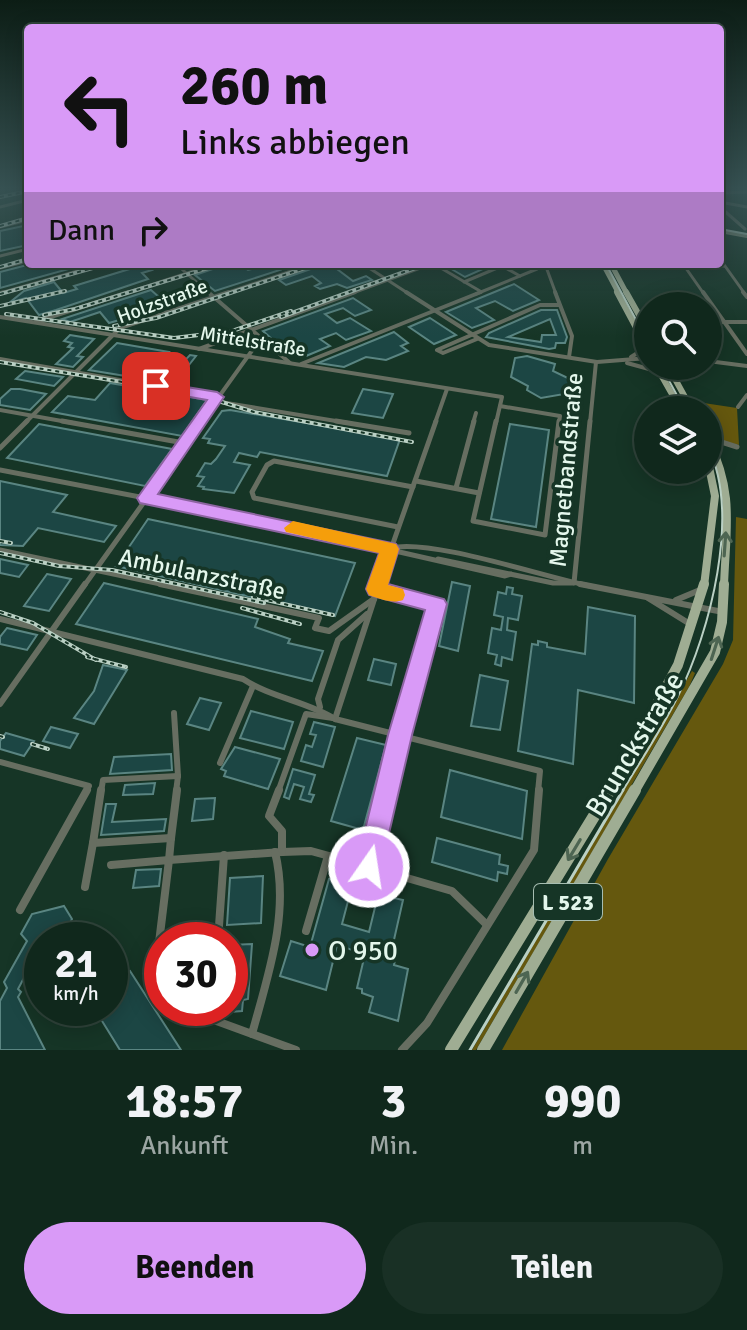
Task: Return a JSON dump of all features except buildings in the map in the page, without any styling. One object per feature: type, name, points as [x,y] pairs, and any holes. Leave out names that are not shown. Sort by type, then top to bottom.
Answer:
[{"type":"main road","points":[[605,268],[634,322]]},
{"type":"main road","points":[[613,268],[634,303]]},
{"type":"main road","name":"Brunckstraße","points":[[483,1050],[654,754],[705,672],[719,640],[728,493],[722,470]]},
{"type":"main road","name":"Brunckstraße","points":[[451,1050],[629,759],[678,665],[704,587],[715,496],[713,484]]},
{"type":"street","points":[[0,256],[24,250]]},
{"type":"street","points":[[0,268],[24,262]]},
{"type":"street","points":[[725,266],[747,297]]},
{"type":"street","points":[[0,293],[88,268]]},
{"type":"street","points":[[181,268],[291,364]]},
{"type":"street","points":[[35,322],[203,268]]},
{"type":"street","name":"Holzstraße","points":[[113,335],[120,328],[300,268]]},
{"type":"street","points":[[369,268],[489,345],[597,362],[634,359]]},
{"type":"street","points":[[198,349],[421,268]]},
{"type":"street","points":[[439,268],[481,292]]},
{"type":"street","points":[[464,282],[494,268]]},
{"type":"street","points":[[505,268],[520,276]]},
{"type":"street","points":[[298,365],[537,268]]},
{"type":"street","points":[[546,268],[572,336],[569,356]]},
{"type":"street","points":[[686,268],[747,354]]},
{"type":"street","points":[[738,284],[747,286]]},
{"type":"street","points":[[478,338],[443,353],[437,350],[540,305],[559,305]]},
{"type":"street","name":"Mittelstraße","points":[[0,317],[502,397],[500,406]]},
{"type":"street","points":[[725,322],[747,322]]},
{"type":"street","points":[[0,448],[113,335]]},
{"type":"street","points":[[0,704],[261,338]]},
{"type":"street","points":[[619,360],[634,356]]},
{"type":"street","points":[[0,359],[409,433]]},
{"type":"street","points":[[619,360],[634,363]]},
{"type":"street","name":"Magnetbandstraße","points":[[574,583],[593,364],[597,362]]},
{"type":"street","points":[[722,363],[747,366]]},
{"type":"street","points":[[335,719],[376,589],[447,389]]},
{"type":"street","points":[[738,407],[747,395]]},
{"type":"street","points":[[500,406],[560,416],[545,535],[473,521],[479,493],[500,406]]},
{"type":"street","points":[[0,410],[184,443]]},
{"type":"street","points":[[456,488],[476,413]]},
{"type":"street","points":[[722,443],[737,447]]},
{"type":"street","points":[[722,447],[728,445]]},
{"type":"street","points":[[398,527],[254,498],[252,492],[267,465],[274,461],[479,493]]},
{"type":"street","points":[[0,470],[390,549],[461,557],[567,585],[574,583],[723,612]]},
{"type":"street","name":"Ambulanzstraße","points":[[0,550],[319,618],[315,628],[329,631],[374,599]]},
{"type":"street","points":[[438,556],[493,574],[512,571]]},
{"type":"street","points":[[672,601],[694,594],[704,587]]},
{"type":"street","points":[[369,867],[400,735],[437,604],[376,589]]},
{"type":"street","points":[[647,598],[683,616],[692,627]]},
{"type":"street","points":[[320,708],[318,699],[338,640],[369,612]]},
{"type":"street","points":[[0,619],[243,679],[262,694],[320,708],[335,719]]},
{"type":"street","points":[[220,763],[253,686]]},
{"type":"street","points":[[162,922],[178,776],[174,713]]},
{"type":"street","points":[[252,1034],[273,955],[282,871],[278,852],[282,831],[269,816],[306,714],[540,771],[534,850],[427,1023],[402,1050]]},
{"type":"street","points":[[0,762],[89,786],[20,910]]},
{"type":"street","points":[[85,887],[103,780],[178,776]]},
{"type":"street","points":[[93,843],[172,838]]},
{"type":"street","points":[[111,865],[311,851],[452,891],[487,925]]},
{"type":"street","points":[[219,922],[224,855]]},
{"type":"street","points":[[306,931],[328,856]]},
{"type":"street","points":[[230,1026],[296,1050]]},
{"type":"shaded area","points":[[722,406],[737,408],[739,445],[722,441]]},
{"type":"shaded area","points":[[736,517],[747,519],[747,1050],[502,1050],[608,859],[723,664],[733,640]]},
{"type":"shaded area","points":[[692,671],[695,673],[689,687],[476,1050],[472,1050]]},
{"type":"tram line","points":[[608,268],[634,316]]},
{"type":"tram line","points":[[669,380],[677,396]]},
{"type":"tram line","points":[[622,792],[678,696],[701,640],[717,573],[721,538],[722,505],[719,484]]},
{"type":"tram line","points":[[470,1050],[623,790]]},
{"type":"railway","points":[[0,267],[24,260]]},
{"type":"railway","points":[[0,294],[93,268]]},
{"type":"railway","points":[[44,315],[75,309],[208,268]]},
{"type":"railway","points":[[114,326],[156,318],[305,268]]},
{"type":"railway","points":[[281,317],[415,268]]},
{"type":"railway","points":[[0,306],[65,291]]},
{"type":"railway","points":[[6,314],[174,338],[232,331],[291,311]]},
{"type":"railway","points":[[0,362],[196,394],[254,412],[412,442]]},
{"type":"railway","points":[[0,541],[11,543]]},
{"type":"railway","points":[[0,553],[59,566],[112,570],[264,603]]},
{"type":"railway","points":[[253,597],[333,615]]},
{"type":"railway","points":[[242,608],[300,624]]},
{"type":"railway","points":[[0,612],[33,623],[94,659]]},
{"type":"railway","points":[[87,657],[94,659]]},
{"type":"railway","points":[[94,659],[126,667]]},
{"type":"railway","points":[[32,744],[48,749]]},
{"type":"slow traffic","points":[[293,528],[390,549],[376,589],[395,595]]},
{"type":"place","name":"O 950","points":[[312,950]]},
{"type":"route","points":[[156,386],[217,397],[146,498],[390,549],[376,589],[437,604],[400,735],[369,867]]}]
